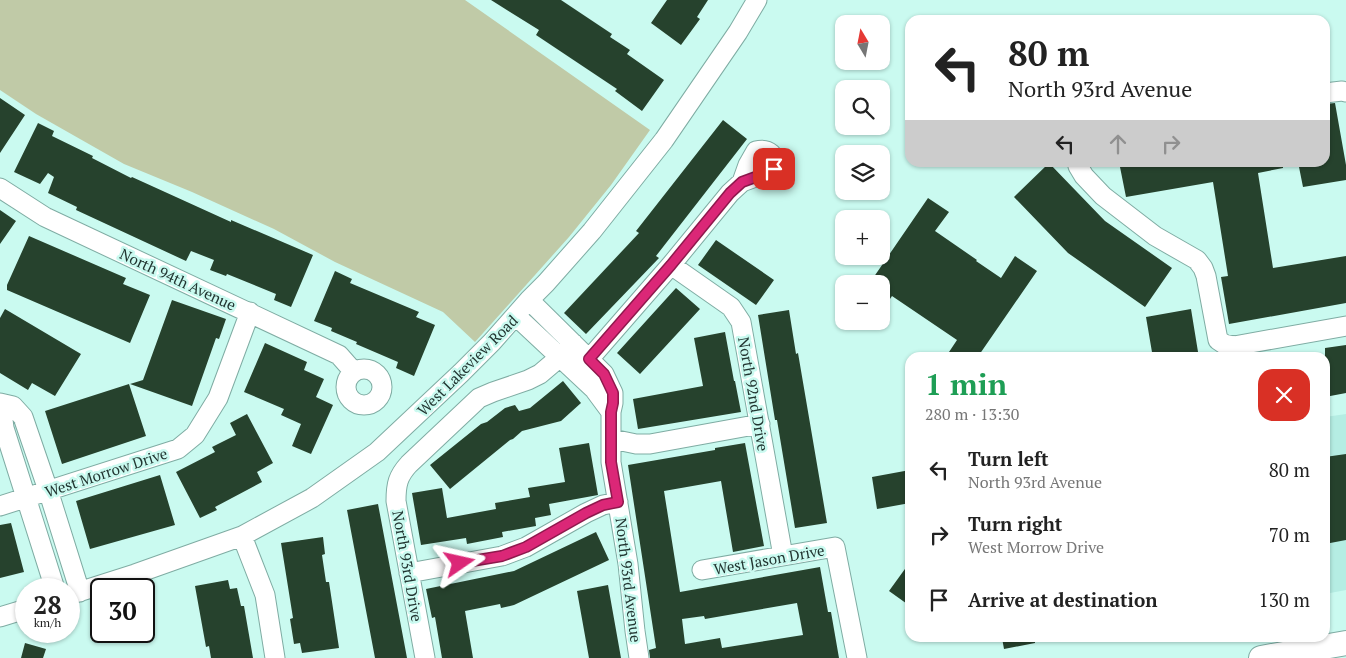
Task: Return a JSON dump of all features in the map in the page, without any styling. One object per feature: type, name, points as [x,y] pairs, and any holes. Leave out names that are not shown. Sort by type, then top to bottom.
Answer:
[{"type":"main road","points":[[1261,658],[1346,643]]},
{"type":"street","name":"West Lakeview Road","points":[[80,591],[135,574],[242,536],[312,498],[377,452],[461,373],[516,316],[592,230],[664,140],[738,32],[757,0]]},
{"type":"street","points":[[1330,92],[1346,92]]},
{"type":"street","points":[[1079,167],[1084,176],[1103,196],[1155,236],[1197,260],[1206,276],[1218,340],[1224,344],[1234,346],[1346,326]]},
{"type":"street","points":[[583,366],[671,265],[730,193],[742,182]]},
{"type":"street","name":"North 94th Avenue","points":[[0,188],[46,217],[250,312],[339,356],[354,372]]},
{"type":"street","name":"North 92nd Drive","points":[[671,265],[731,307],[741,322],[783,556]]},
{"type":"street","name":"North 93rd Avenue","points":[[529,300],[573,343],[583,366]]},
{"type":"street","name":"West Morrow Drive","points":[[0,506],[178,449],[196,434],[218,398],[250,312]]},
{"type":"street","name":"North 93rd Avenue","points":[[516,316],[560,357],[604,374],[613,393],[611,462],[628,564],[639,658]]},
{"type":"street","points":[[560,357],[573,343]]},
{"type":"street","name":"North 93rd Drive","points":[[425,658],[396,501],[397,483],[401,474],[409,464],[479,398],[540,374],[560,357]]},
{"type":"street","points":[[52,578],[4,428],[0,403],[13,406],[23,417],[48,490],[70,578]]},
{"type":"street","points":[[612,439],[636,444],[650,444],[760,424]]},
{"type":"street","points":[[409,573],[502,556],[526,547],[603,505],[618,502]]},
{"type":"street","points":[[242,536],[265,595],[275,658]]},
{"type":"street","name":"West Jason Drive","points":[[702,570],[835,547],[857,658]]},
{"type":"street","points":[[0,617],[15,612]]},
{"type":"shaded area","points":[[1346,414],[1346,590],[1330,593],[1330,416]]},
{"type":"green space","points":[[0,0],[465,0],[650,130],[611,185],[569,237],[475,342],[443,312],[335,262],[274,229],[124,164],[36,114],[0,90]]},
{"type":"building","points":[[491,0],[561,0],[612,34],[610,37],[630,50],[627,54],[664,80],[642,111],[615,91],[617,89],[536,35],[539,30]]},
{"type":"building","points":[[667,0],[708,0],[697,17],[700,19],[681,45],[651,23]]},
{"type":"building","points":[[0,98],[25,115],[0,153]]},
{"type":"building","points":[[1335,103],[1346,165],[1346,180],[1303,187],[1299,167],[1330,167],[1330,104]]},
{"type":"building","points":[[723,120],[747,139],[656,256],[659,258],[586,334],[564,313],[639,233],[636,231]]},
{"type":"building","points":[[38,123],[54,131],[52,136],[93,156],[92,158],[131,178],[231,222],[231,220],[313,255],[291,307],[274,300],[276,294],[227,274],[226,276],[210,270],[214,260],[191,251],[186,261],[76,210],[77,207],[48,193],[54,177],[48,173],[40,184],[14,172]]},
{"type":"building","points":[[1045,167],[1053,167],[1105,221],[1172,268],[1145,307],[1068,253],[1014,197]]},
{"type":"building","points":[[1120,167],[1283,167],[1258,173],[1273,268],[1346,256],[1346,303],[1229,324],[1221,277],[1228,276],[1213,182],[1126,197]]},
{"type":"building","points":[[928,198],[949,212],[935,231],[1001,278],[1015,256],[1037,271],[981,352],[949,352],[957,340],[892,296],[890,299],[890,275],[875,275],[882,265],[890,265],[890,253]]},
{"type":"building","points":[[0,210],[16,221],[0,244]]},
{"type":"building","points":[[29,236],[126,278],[123,284],[150,295],[130,343],[7,290],[7,285]]},
{"type":"building","points":[[716,240],[774,280],[756,305],[698,265]]},
{"type":"building","points":[[335,271],[352,279],[350,283],[419,312],[416,317],[435,325],[414,376],[396,368],[398,362],[356,344],[357,342],[331,331],[332,328],[314,321]]},
{"type":"building","points":[[676,288],[700,309],[640,374],[617,353]]},
{"type":"building","points":[[172,300],[226,319],[219,339],[216,338],[192,406],[130,384],[143,380]]},
{"type":"building","points":[[5,309],[81,354],[55,396],[32,383],[28,390],[0,373],[0,318]]},
{"type":"building","points":[[1191,309],[1198,352],[1152,352],[1146,317]]},
{"type":"building","points":[[789,310],[827,523],[795,528],[758,315]]},
{"type":"building","points":[[725,332],[741,412],[638,429],[633,399],[703,386],[694,338]]},
{"type":"building","points":[[265,343],[307,362],[304,370],[324,379],[316,397],[333,405],[311,454],[292,446],[301,424],[281,415],[284,409],[244,392]]},
{"type":"building","points":[[1346,345],[1346,393],[1330,396],[1330,352],[1325,352],[1325,348]]},
{"type":"building","points":[[563,381],[581,403],[561,421],[522,431],[450,489],[430,465],[481,424],[487,422],[505,408],[515,405],[519,411],[530,408]]},
{"type":"building","points":[[129,384],[146,436],[62,464],[45,411]]},
{"type":"building","points":[[247,414],[273,463],[257,472],[262,482],[215,507],[217,510],[200,518],[176,472],[215,452],[212,447],[236,435],[230,423]]},
{"type":"building","points":[[589,443],[598,495],[549,504],[551,515],[535,518],[536,526],[502,532],[503,537],[467,544],[466,538],[421,545],[412,493],[442,488],[447,518],[496,509],[495,503],[530,497],[528,488],[565,482],[559,448]]},
{"type":"building","points":[[745,443],[764,546],[733,552],[721,481],[664,491],[680,592],[820,567],[828,612],[831,612],[839,658],[650,658],[649,650],[656,648],[628,465],[715,450],[715,448]],"holes":[[[797,603],[803,635],[722,648],[720,638],[685,644],[682,619],[704,616],[705,619]]]},
{"type":"building","points":[[1346,454],[1346,540],[1330,543],[1330,456]]},
{"type":"building","points":[[905,471],[905,504],[877,509],[872,477]]},
{"type":"building","points":[[160,475],[175,525],[90,549],[76,501]]},
{"type":"building","points":[[378,504],[407,658],[375,658],[347,510]]},
{"type":"building","points":[[11,523],[24,572],[0,578],[0,525]]},
{"type":"building","points":[[596,532],[609,560],[514,605],[501,608],[500,604],[465,611],[473,658],[442,658],[435,617],[432,618],[426,589],[514,571]]},
{"type":"building","points":[[323,537],[325,554],[322,555],[326,582],[329,582],[339,648],[302,653],[300,643],[294,644],[290,619],[293,618],[281,543]]},
{"type":"building","points":[[905,569],[905,602],[889,591]]},
{"type":"building","points":[[228,580],[230,589],[237,588],[241,606],[244,606],[253,658],[211,658],[209,646],[206,647],[195,586]]},
{"type":"building","points":[[608,585],[621,658],[589,658],[577,591]]},
{"type":"building","points":[[1003,642],[1035,642],[1035,643],[1004,649]]},
{"type":"building","points":[[25,643],[46,649],[43,658],[21,658]]},
{"type":"route","points":[[460,563],[502,556],[526,547],[586,513],[603,505],[618,502],[611,462],[613,393],[604,374],[589,359],[671,265],[730,193],[742,182],[774,169]]}]
